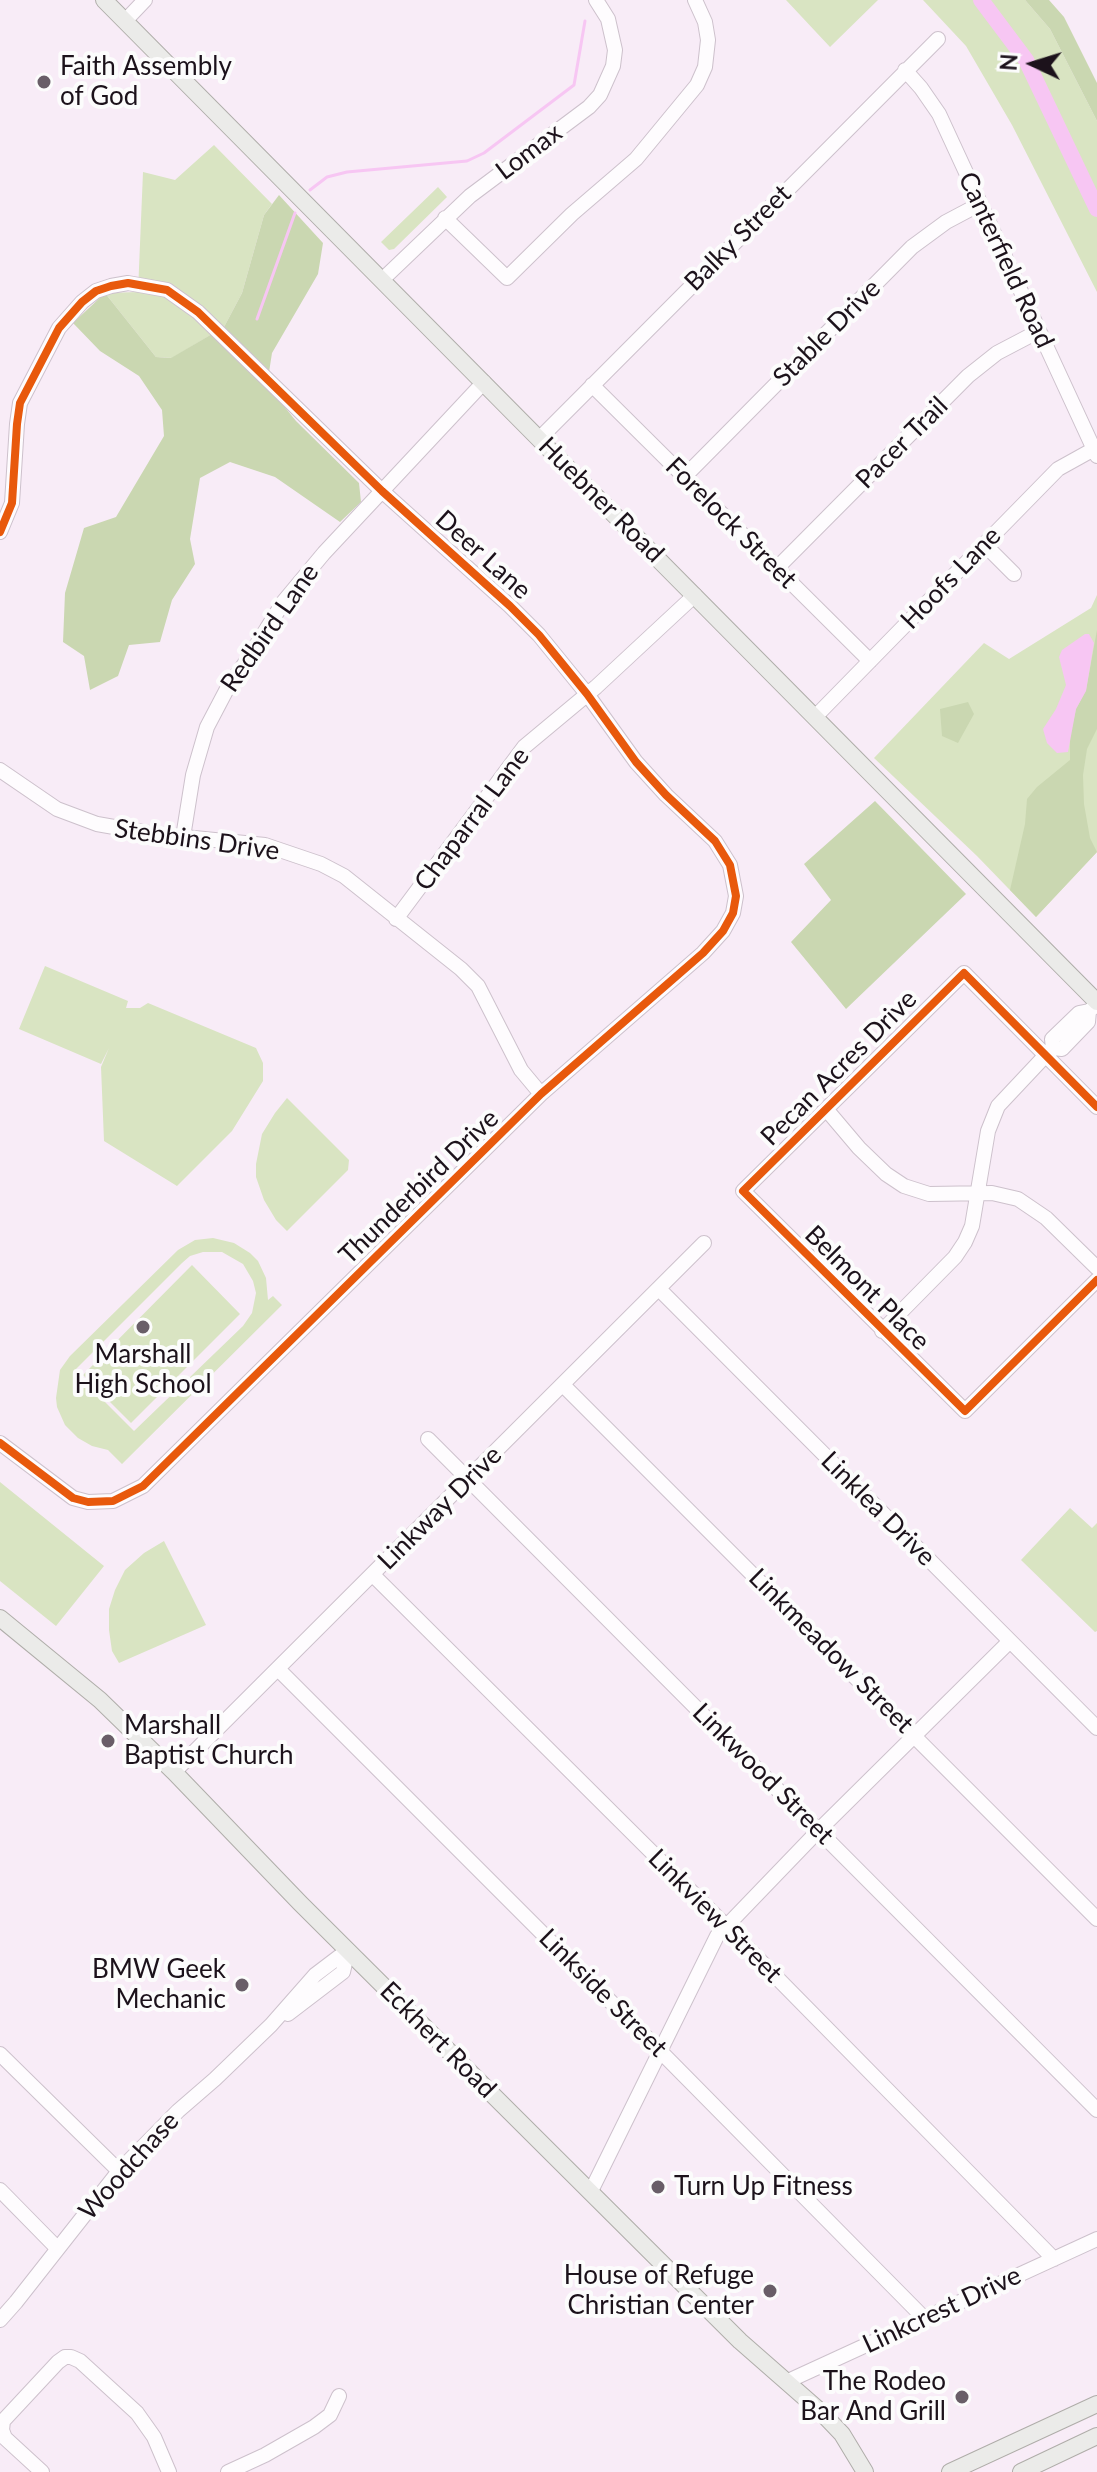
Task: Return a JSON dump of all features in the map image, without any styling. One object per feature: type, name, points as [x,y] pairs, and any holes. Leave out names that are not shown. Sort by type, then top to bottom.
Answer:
[{"type":"main road","name":"Huebner Road","points":[[109,2],[816,716],[1094,1006]]},
{"type":"main road","name":"Eckhert Road","points":[[0,1618],[100,1700],[174,1772],[740,2341],[788,2381],[842,2434],[865,2472]]},
{"type":"main road","points":[[950,2472],[1097,2404]]},
{"type":"main road","points":[[1021,2472],[1097,2436]]},
{"type":"street","points":[[125,21],[145,0]]},
{"type":"street","name":"Lomax","points":[[383,279],[470,196],[589,107],[600,95],[611,74],[615,50],[608,19],[596,0]]},
{"type":"street","points":[[445,218],[507,278],[572,214],[636,159],[697,85],[705,67],[708,40],[705,22],[695,0]]},
{"type":"street","name":"Balky Street","points":[[540,438],[938,39]]},
{"type":"street","name":"Canterfield Road","points":[[905,70],[939,114],[1095,452]]},
{"type":"street","name":"Stable Drive","points":[[685,476],[912,247],[946,222],[980,204]]},
{"type":"street","name":"Deer Lane","points":[[0,532],[12,503],[20,403],[59,328],[96,291],[128,283],[167,290],[198,312],[382,491],[510,606],[556,655],[636,762],[715,841],[730,865],[734,882]]},
{"type":"street","name":"Pacer Trail","points":[[776,569],[968,376],[997,353],[1039,331]]},
{"type":"street","name":"Redbird Lane","points":[[183,837],[193,775],[203,739],[228,687],[302,577],[484,382]]},
{"type":"street","name":"Forelock Street","points":[[592,385],[870,661]]},
{"type":"street","name":"Hoofs Lane","points":[[816,716],[1058,469],[1095,452]]},
{"type":"street","points":[[985,545],[1014,574]]},
{"type":"street","name":"Chaparral Lane","points":[[396,919],[524,747],[695,595]]},
{"type":"street","name":"Stebbins Drive","points":[[0,770],[48,804],[76,818],[118,829],[265,845],[321,864],[355,884],[478,986],[521,1070],[541,1094]]},
{"type":"street","name":"Thunderbird Drive","points":[[0,1443],[73,1498],[88,1502],[105,1501],[122,1497],[143,1486],[541,1094],[701,954],[723,931],[733,913],[736,896],[734,882]]},
{"type":"street","name":"Pecan Acres Drive","points":[[743,1191],[964,973],[1049,1052]]},
{"type":"street","points":[[882,1331],[955,1257],[969,1234],[988,1131],[994,1114],[1009,1092],[1049,1052],[1052,1039],[1079,1013],[1094,1006]]},
{"type":"street","points":[[1049,1052],[1097,1107]]},
{"type":"street","points":[[826,1109],[859,1148],[886,1174],[904,1186],[929,1194],[1010,1196],[1034,1208],[1097,1268]]},
{"type":"street","name":"Belmont Place","points":[[743,1191],[965,1411],[1097,1280]]},
{"type":"street","name":"Linkway Drive","points":[[174,1772],[704,1243]]},
{"type":"street","name":"Linklea Drive","points":[[659,1289],[1097,1728]]},
{"type":"street","name":"Linkmeadow Street","points":[[563,1385],[1097,1919]]},
{"type":"street","name":"Linkwood Street","points":[[428,1439],[1097,2110]]},
{"type":"street","name":"Linkview Street","points":[[373,1575],[727,1927],[1054,2259]]},
{"type":"street","points":[[591,2191],[717,1936],[1010,1641]]},
{"type":"street","name":"Linkside Street","points":[[279,1670],[924,2318]]},
{"type":"street","name":"Woodchase","points":[[0,2320],[119,2171],[178,2111],[271,2025],[343,1972],[348,1950]]},
{"type":"street","points":[[0,2054],[119,2171]]},
{"type":"street","points":[[0,2190],[57,2248]]},
{"type":"street","name":"Linkcrest Drive","points":[[788,2381],[1097,2239]]},
{"type":"street","points":[[42,2472],[5,2438],[2,2430],[5,2417],[58,2362],[71,2357],[80,2361],[137,2413],[154,2437],[169,2472]]},
{"type":"street","points":[[228,2472],[314,2427],[330,2415],[339,2396]]},
{"type":"green space","points":[[786,0],[878,0],[830,47]]},
{"type":"green space","points":[[923,0],[1025,0],[1050,29],[1097,121],[1097,292],[1012,125],[966,46]]},
{"type":"green space","points":[[1025,0],[1049,0],[1064,17],[1097,83],[1097,121],[1050,29]]},
{"type":"green space","points":[[214,145],[272,204],[264,215],[242,293],[224,327],[172,358],[156,357],[105,293],[138,292],[143,172],[175,180]]},
{"type":"green space","points":[[438,187],[447,197],[394,249],[389,250],[381,242]]},
{"type":"green space","points":[[279,195],[323,243],[318,274],[272,353],[267,385],[296,421],[359,483],[361,502],[340,522],[275,477],[230,462],[200,478],[190,539],[195,564],[172,600],[160,642],[129,645],[118,676],[90,690],[84,656],[63,642],[65,593],[84,528],[116,517],[164,436],[162,410],[139,376],[100,351],[73,323],[105,293],[156,357],[171,358],[224,327],[242,293],[264,215]]},
{"type":"green space","points":[[1097,595],[1097,852],[1036,917],[874,758],[984,643],[1009,659],[1091,608]]},
{"type":"green space","points":[[1097,630],[1097,729],[1087,749],[1083,775],[1090,838],[1097,852],[1036,917],[1010,890],[1025,824],[1027,799],[1070,760],[1070,737],[1076,709],[1086,690]]},
{"type":"green space","points":[[968,702],[974,714],[958,743],[942,736],[940,709]]},
{"type":"green space","points":[[875,801],[966,894],[846,1009],[791,942],[831,900],[804,864]]},
{"type":"green space","points":[[45,966],[128,1001],[126,1008],[140,1008],[148,1003],[256,1048],[263,1063],[263,1081],[232,1131],[177,1186],[104,1141],[101,1067],[109,1048],[101,1064],[19,1029]]},
{"type":"green space","points":[[287,1098],[349,1160],[348,1170],[287,1231],[264,1200],[256,1177],[256,1164],[262,1134]]},
{"type":"green space","points":[[213,1238],[234,1243],[250,1253],[258,1261],[266,1278],[268,1300],[273,1296],[282,1305],[122,1464],[108,1450],[78,1438],[65,1425],[56,1398],[60,1370],[70,1356],[178,1250],[195,1240]],"holes":[[[222,1252],[243,1264],[253,1281],[256,1293],[252,1313],[243,1326],[134,1431],[74,1371],[190,1256]]]},
{"type":"green space","points":[[192,1265],[240,1314],[131,1423],[83,1375]]},
{"type":"green space","points":[[0,1482],[104,1566],[56,1626],[0,1581]]},
{"type":"green space","points":[[1070,1508],[1092,1528],[1097,1523],[1095,1632],[1021,1560]]},
{"type":"green space","points":[[164,1541],[206,1625],[119,1663],[112,1651],[109,1630],[109,1609],[115,1590],[125,1570]]},
{"type":"shaded area","points":[[1089,634],[1094,643],[1086,691],[1076,709],[1068,752],[1057,753],[1047,743],[1043,729],[1066,685],[1059,657],[1062,650]]},
{"type":"waterway","points":[[981,0],[1026,60],[1097,209]]},
{"type":"waterway","points":[[310,190],[327,177],[347,172],[467,161],[484,153],[574,85],[585,21]]},
{"type":"waterway","points":[[257,319],[295,213]]},
{"type":"cycle path","points":[[0,532],[12,503],[20,403],[59,328],[96,291],[128,283],[167,290],[198,312],[382,491],[539,635],[636,762],[715,841],[730,865],[736,896],[733,913],[723,931],[703,953],[541,1094],[143,1486],[113,1501],[88,1502],[73,1498],[0,1443]]},
{"type":"cycle path","points":[[1097,1107],[964,973],[743,1191],[965,1411],[1097,1280]]},
{"type":"place","name":"Faith Assembly of God","points":[[44,82]]},
{"type":"place","name":"Marshall High School","points":[[143,1327]]},
{"type":"place","name":"Marshall Baptist Church","points":[[108,1741]]},
{"type":"place","name":"BMW Geek Mechanic","points":[[242,1985]]},
{"type":"place","name":"Turn Up Fitness","points":[[658,2187]]},
{"type":"place","name":"House of Refuge Christian Center","points":[[770,2291]]},
{"type":"place","name":"The Rodeo Bar And Grill","points":[[962,2397]]}]
